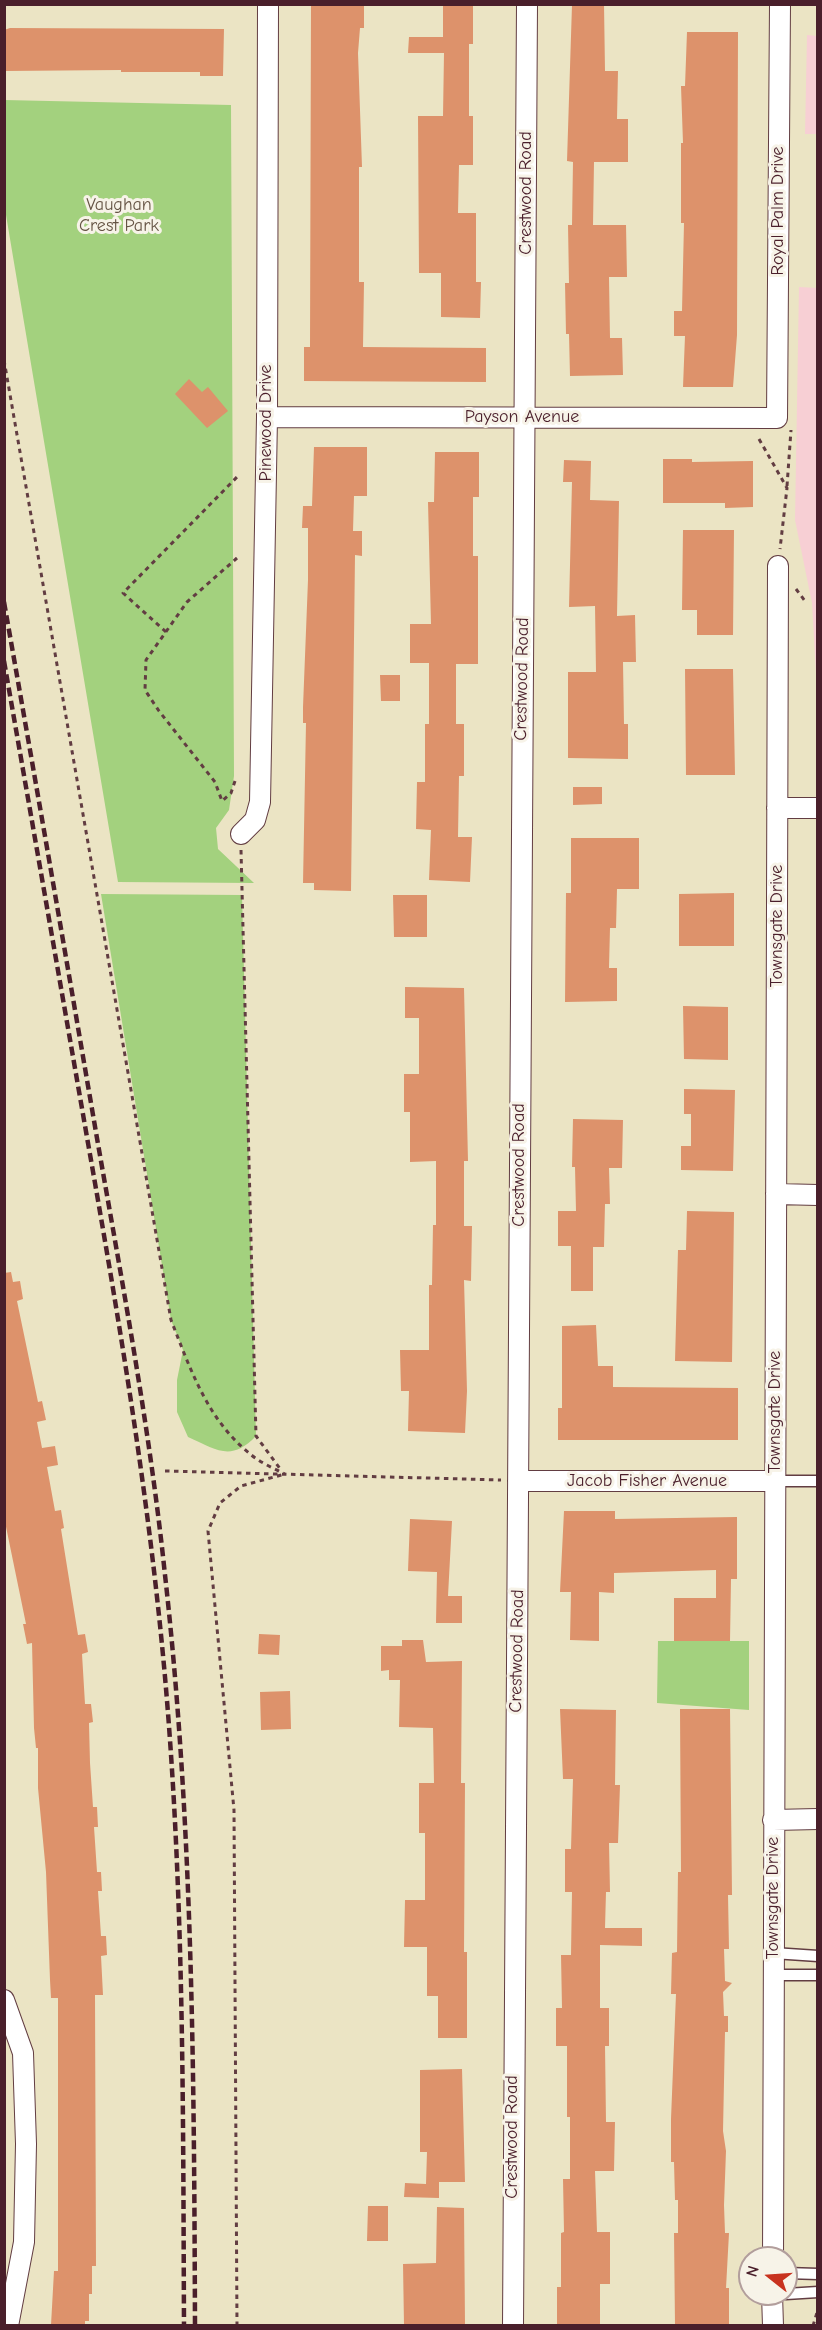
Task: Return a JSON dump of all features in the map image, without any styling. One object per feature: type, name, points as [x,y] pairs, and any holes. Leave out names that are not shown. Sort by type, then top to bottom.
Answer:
[{"type":"street","name":"Pinewood Drive","points":[[241,834],[255,820],[260,801],[267,417],[268,4]]},
{"type":"street","name":"Crestwood Road","points":[[513,2325],[512,2163],[527,4]]},
{"type":"street","name":"Royal Palm Drive","points":[[780,4],[784,422]]},
{"type":"street","name":"Payson Avenue","points":[[267,417],[525,417],[784,422]]},
{"type":"street","name":"Townsgate Drive","points":[[773,2246],[778,566]]},
{"type":"street","points":[[777,808],[818,808]]},
{"type":"street","points":[[777,1194],[818,1195]]},
{"type":"street","name":"Jacob Fisher Avenue","points":[[518,1481],[775,1481]]},
{"type":"street","points":[[773,1820],[818,1819]]},
{"type":"street","points":[[4,2000],[22,2053],[26,2144],[24,2242],[8,2325]]},
{"type":"street","points":[[772,2306],[773,2325]]},
{"type":"lane","points":[[775,1481],[818,1481]]},
{"type":"lane","points":[[773,1953],[818,1956]]},
{"type":"lane","points":[[774,1975],[818,1975]]},
{"type":"lane","points":[[798,2273],[818,2274]]},
{"type":"lane","points":[[798,2293],[818,2292]]},
{"type":"path","points":[[4,360],[171,1320],[197,1385],[223,1428],[250,1455],[285,1474]]},
{"type":"path","points":[[778,566],[787,488],[784,422]]},
{"type":"path","points":[[759,439],[787,488]]},
{"type":"path","points":[[166,632],[123,592],[238,476]]},
{"type":"path","points":[[235,781],[231,794],[222,801],[215,782],[159,711],[146,690],[146,660],[187,602],[237,558]]},
{"type":"path","points":[[241,834],[256,1436],[266,1453],[285,1474]]},
{"type":"path","points":[[165,1471],[518,1481]]},
{"type":"path","points":[[237,2325],[234,1810],[208,1530],[220,1503],[241,1486],[285,1474]]},
{"type":"path","points":[[813,2325],[818,2310]]},
{"type":"shaded area","points":[[807,35],[817,36],[817,134],[805,134]]},
{"type":"shaded area","points":[[799,287],[818,288],[817,691],[812,603],[795,520]]},
{"type":"green space","name":"Vaughan Crest Park","points":[[4,100],[231,105],[234,776],[229,810],[216,828],[218,849],[254,883],[118,882],[5,209]]},
{"type":"green space","points":[[101,894],[242,895],[256,1436],[239,1449],[231,1451],[216,1449],[188,1437],[177,1412],[177,1380],[183,1350],[171,1320]]},
{"type":"green space","points":[[658,1641],[749,1641],[749,1710],[657,1703]]},
{"type":"building","points":[[311,4],[364,4],[364,28],[360,28],[358,53],[362,167],[359,167],[359,282],[364,282],[363,347],[486,348],[486,382],[304,381],[304,347],[310,347]]},
{"type":"building","points":[[443,4],[473,4],[473,44],[469,44],[469,116],[473,116],[473,165],[459,165],[458,213],[476,213],[476,282],[481,282],[480,318],[441,317],[441,273],[419,273],[418,116],[443,116],[444,53],[408,53],[409,37],[443,37]]},
{"type":"building","points":[[604,4],[605,71],[618,71],[617,119],[628,119],[628,162],[594,162],[593,225],[626,225],[627,277],[609,277],[610,338],[622,338],[623,375],[570,376],[565,283],[569,283],[568,225],[572,225],[573,162],[567,161],[572,5]]},
{"type":"building","points":[[10,28],[224,29],[223,76],[200,76],[200,72],[121,72],[121,70],[4,71],[4,30]]},
{"type":"building","points":[[687,32],[738,32],[737,335],[733,387],[683,387],[685,336],[674,336],[674,311],[682,311],[684,223],[681,223],[681,143],[683,143],[681,86],[685,86]]},
{"type":"building","points":[[189,379],[202,392],[208,387],[228,411],[207,428],[175,394]]},
{"type":"building","points":[[314,447],[367,447],[367,496],[354,496],[353,531],[362,531],[362,556],[355,555],[351,891],[314,890],[314,883],[303,883],[306,723],[303,723],[303,707],[308,528],[302,528],[303,506],[312,506]]},
{"type":"building","points":[[435,452],[479,452],[479,497],[473,497],[473,556],[478,556],[478,664],[456,664],[456,724],[464,724],[464,776],[459,776],[458,837],[472,837],[470,882],[429,880],[431,830],[416,829],[417,782],[425,782],[425,724],[429,724],[429,663],[410,663],[410,624],[431,624],[428,502],[434,502]]},
{"type":"building","points":[[663,459],[692,459],[692,462],[753,461],[753,507],[725,508],[725,503],[663,503]]},
{"type":"building","points":[[564,460],[591,461],[590,500],[619,501],[617,616],[635,615],[636,662],[623,662],[624,724],[628,724],[628,759],[568,758],[568,672],[596,672],[595,606],[569,607],[572,482],[563,482]]},
{"type":"building","points":[[683,530],[734,530],[733,635],[697,635],[697,610],[682,610]]},
{"type":"building","points":[[685,669],[733,669],[735,775],[686,775]]},
{"type":"building","points":[[380,675],[400,675],[400,701],[381,701]]},
{"type":"building","points":[[573,787],[602,787],[602,804],[573,805]]},
{"type":"building","points":[[571,838],[639,838],[639,889],[617,889],[616,928],[610,928],[609,968],[617,968],[617,1001],[565,1002],[566,893],[571,893]]},
{"type":"building","points":[[734,893],[734,946],[679,946],[679,894]]},
{"type":"building","points":[[393,895],[427,895],[427,937],[394,937]]},
{"type":"building","points":[[405,987],[464,988],[468,1161],[464,1161],[464,1226],[472,1226],[471,1281],[464,1280],[467,1391],[465,1433],[408,1431],[409,1391],[401,1391],[400,1350],[429,1350],[429,1285],[432,1285],[433,1225],[436,1225],[436,1161],[410,1162],[410,1112],[404,1112],[404,1074],[419,1074],[419,1018],[405,1018]]},
{"type":"building","points":[[683,1006],[728,1007],[728,1060],[684,1059]]},
{"type":"building","points":[[684,1089],[735,1090],[733,1171],[681,1170],[681,1146],[691,1146],[691,1114],[684,1114]]},
{"type":"building","points":[[573,1119],[623,1120],[622,1168],[609,1168],[610,1204],[605,1204],[604,1247],[593,1247],[593,1291],[571,1291],[571,1246],[558,1246],[558,1211],[576,1211],[575,1167],[572,1167]]},
{"type":"building","points":[[687,1211],[734,1212],[732,1362],[675,1361],[678,1250],[686,1250]]},
{"type":"building","points":[[11,1272],[13,1282],[20,1281],[23,1299],[17,1301],[38,1402],[42,1401],[46,1420],[37,1422],[42,1448],[55,1446],[58,1465],[47,1467],[55,1511],[61,1510],[64,1528],[61,1529],[78,1635],[85,1634],[88,1652],[82,1654],[85,1704],[91,1704],[93,1722],[89,1723],[90,1763],[93,1807],[97,1807],[98,1827],[94,1827],[97,1872],[101,1872],[102,1891],[98,1891],[101,1936],[106,1936],[107,1955],[101,1956],[103,1995],[95,1995],[96,2266],[92,2266],[89,2321],[85,2321],[85,2325],[51,2325],[54,2271],[58,2271],[58,1998],[51,1998],[46,1872],[38,1788],[38,1748],[36,1748],[34,1728],[32,1643],[27,1644],[23,1624],[26,1624],[4,1517],[4,1273]]},
{"type":"building","points":[[596,1325],[598,1366],[613,1366],[613,1387],[738,1388],[738,1440],[558,1440],[558,1408],[562,1408],[562,1326]]},
{"type":"building","points":[[564,1511],[615,1511],[615,1519],[737,1517],[737,1579],[731,1579],[730,1641],[674,1641],[674,1598],[716,1598],[716,1570],[614,1573],[614,1593],[599,1592],[599,1641],[570,1640],[571,1592],[560,1592]]},
{"type":"building","points":[[410,1519],[452,1521],[448,1596],[462,1596],[462,1623],[436,1623],[437,1572],[408,1571]]},
{"type":"building","points":[[259,1634],[280,1635],[279,1655],[258,1654]]},
{"type":"building","points":[[402,1640],[423,1640],[426,1662],[462,1661],[461,1783],[465,1783],[464,1952],[467,1952],[467,2038],[438,2038],[438,1996],[427,1996],[427,1947],[404,1947],[405,1900],[425,1900],[425,1833],[419,1833],[419,1783],[434,1783],[433,1728],[399,1727],[400,1680],[389,1680],[389,1670],[381,1671],[381,1646],[402,1646]]},
{"type":"building","points":[[290,1691],[291,1729],[261,1730],[260,1692]]},
{"type":"building","points":[[560,1709],[616,1710],[615,1785],[620,1785],[618,1843],[609,1843],[610,1892],[606,1892],[605,1928],[642,1928],[642,1946],[600,1945],[600,2008],[609,2008],[609,2046],[605,2046],[606,2122],[615,2122],[614,2171],[595,2171],[597,2232],[610,2232],[610,2284],[600,2284],[600,2325],[557,2325],[557,2287],[561,2287],[561,2233],[564,2232],[563,2179],[570,2179],[570,2117],[567,2117],[567,2046],[556,2046],[556,2008],[562,2008],[561,1955],[571,1955],[572,1892],[565,1892],[565,1849],[571,1849],[573,1779],[563,1779]]},
{"type":"building","points":[[680,1709],[730,1709],[732,1895],[728,1895],[729,1949],[724,1949],[725,1981],[732,1983],[723,1992],[724,2016],[728,2016],[728,2032],[725,2032],[723,2131],[726,2151],[725,2233],[729,2233],[726,2288],[729,2288],[729,2325],[675,2325],[674,2233],[678,2233],[678,2200],[675,2200],[674,2162],[671,2162],[671,2119],[676,1994],[671,1994],[672,1953],[677,1952],[678,1872],[681,1872]]},
{"type":"building","points":[[462,2069],[465,2182],[439,2182],[439,2198],[404,2197],[405,2183],[426,2184],[427,2152],[420,2152],[420,2070]]},
{"type":"building","points":[[368,2206],[388,2206],[388,2241],[367,2241]]},
{"type":"building","points":[[437,2207],[464,2208],[465,2325],[404,2325],[403,2264],[436,2263]]},
{"type":"railway","points":[[4,602],[135,1359],[152,1467],[165,1575],[187,1856],[194,2138],[195,2326]]},
{"type":"railway","points":[[4,661],[100,1209],[151,1543],[165,1677],[176,1839],[183,2082],[184,2326]]}]
